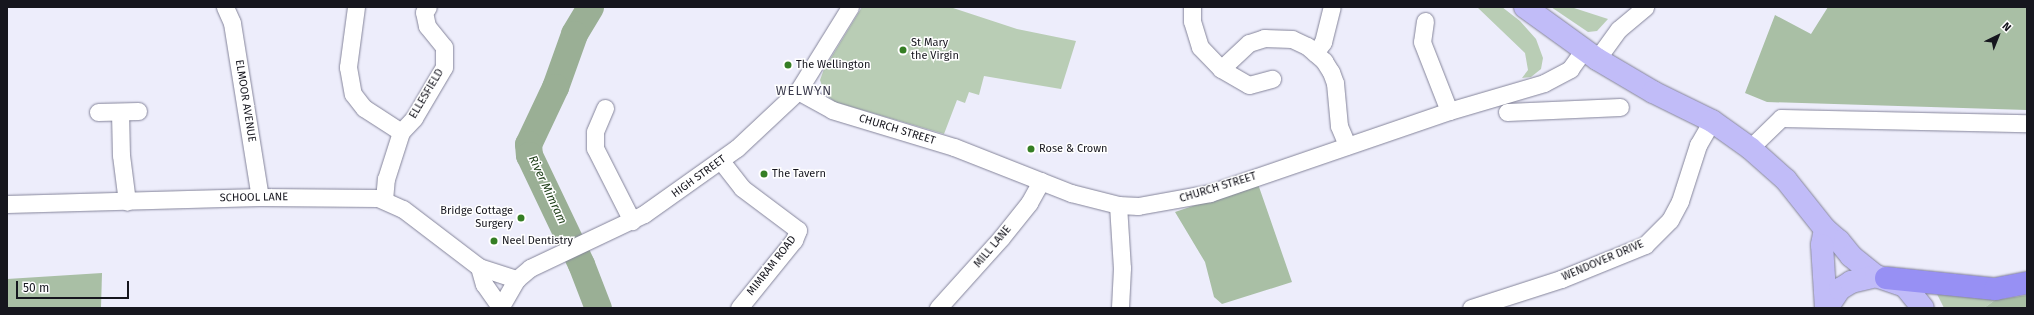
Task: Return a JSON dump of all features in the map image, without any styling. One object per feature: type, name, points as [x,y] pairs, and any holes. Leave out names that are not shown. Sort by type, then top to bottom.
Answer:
[{"type":"highway","points":[[1881,277],[1995,289],[2027,283]]},
{"type":"main road","points":[[1525,7],[1590,55],[1653,92],[1712,121],[1750,148],[1786,180],[1825,229],[1839,241],[1851,256],[1881,277],[1905,286],[1923,308]]},
{"type":"main road","points":[[1825,229],[1822,245],[1826,308]]},
{"type":"main road","points":[[1826,308],[1840,289],[1851,282],[1881,277]]},
{"type":"street","name":"ELMOOR AVENUE","points":[[225,7],[232,23],[260,197]]},
{"type":"street","points":[[356,7],[348,67],[353,94],[364,108],[401,132],[386,179],[384,200]]},
{"type":"street","name":"ELLESFIELD","points":[[401,132],[414,118],[444,67],[444,47],[427,26],[424,12],[428,7]]},
{"type":"street","name":"HIGH STREET","points":[[517,279],[538,264],[632,221],[721,161],[773,117],[798,91],[850,7]]},
{"type":"street","points":[[1192,7],[1192,21],[1200,47],[1221,69],[1249,85],[1272,79]]},
{"type":"street","points":[[1315,53],[1323,42],[1332,7]]},
{"type":"street","name":"CHURCH STREET","points":[[798,91],[832,110],[954,147],[1086,198],[1118,205],[1150,205],[1198,196],[1449,111],[1527,88],[1563,74],[1590,55],[1627,20],[1645,7]]},
{"type":"street","points":[[1425,21],[1422,42],[1449,111]]},
{"type":"street","points":[[1221,69],[1245,46],[1264,38],[1292,40],[1315,53],[1324,61],[1335,83],[1339,126],[1347,145]]},
{"type":"street","points":[[1527,88],[1532,112]]},
{"type":"street","points":[[1507,112],[1620,107]]},
{"type":"street","points":[[605,108],[595,132],[595,148],[632,221]]},
{"type":"street","points":[[98,112],[138,111]]},
{"type":"street","points":[[120,112],[127,202]]},
{"type":"street","points":[[1750,148],[1781,118],[2027,123]]},
{"type":"street","name":"WENDOVER DRIVE","points":[[1471,308],[1561,280],[1644,245],[1657,235],[1670,220],[1680,201],[1698,145],[1712,121]]},
{"type":"street","name":"MIMRAM ROAD","points":[[721,161],[742,188],[798,230],[794,240],[739,308]]},
{"type":"street","name":"MILL LANE","points":[[938,308],[1001,238],[1029,203],[1041,181]]},
{"type":"street","name":"SCHOOL LANE","points":[[7,204],[127,202],[260,197],[384,200],[403,209],[479,267],[517,279]]},
{"type":"street","points":[[1118,205],[1122,268],[1120,308]]},
{"type":"street","points":[[479,267],[484,284],[500,308],[517,279]]},
{"type":"green space","points":[[862,7],[950,7],[1017,29],[1076,41],[1061,89],[984,76],[979,95],[969,92],[965,103],[957,100],[944,134],[835,102],[825,94],[820,80],[824,69]]},
{"type":"green space","points":[[1477,7],[1502,7],[1520,21],[1536,39],[1543,58],[1541,69],[1531,77],[1522,78],[1528,70],[1525,53]]},
{"type":"green space","points":[[1551,7],[1571,7],[1608,19],[1597,31],[1588,32]]},
{"type":"green space","points":[[1828,7],[2027,7],[2027,110],[1767,102],[1745,93],[1775,15],[1811,34]]},
{"type":"green space","points":[[1258,184],[1292,282],[1222,304],[1214,297],[1205,262],[1175,212]]},
{"type":"green space","points":[[102,273],[101,308],[7,308],[7,279]]},
{"type":"green space","points":[[1936,292],[1995,295],[1995,300],[1984,308],[1944,308]]},
{"type":"green space","points":[[2027,295],[2027,308],[1984,308],[1995,300]]},
{"type":"waterway","name":"River Mimram","points":[[590,7],[574,34],[555,87],[528,144],[529,155],[581,264],[598,308]]},
{"type":"place","name":"St Mary the Virgin","points":[[903,50]]},
{"type":"place","name":"The Wellington","points":[[788,65]]},
{"type":"place","name":"Rose & Crown","points":[[1031,149]]},
{"type":"place","name":"The Tavern","points":[[764,174]]},
{"type":"place","name":"Bridge Cottage Surgery","points":[[521,218]]},
{"type":"place","name":"Neel Dentistry","points":[[494,241]]},
{"type":"district","name":"WELWYN","points":[[804,91]]}]
